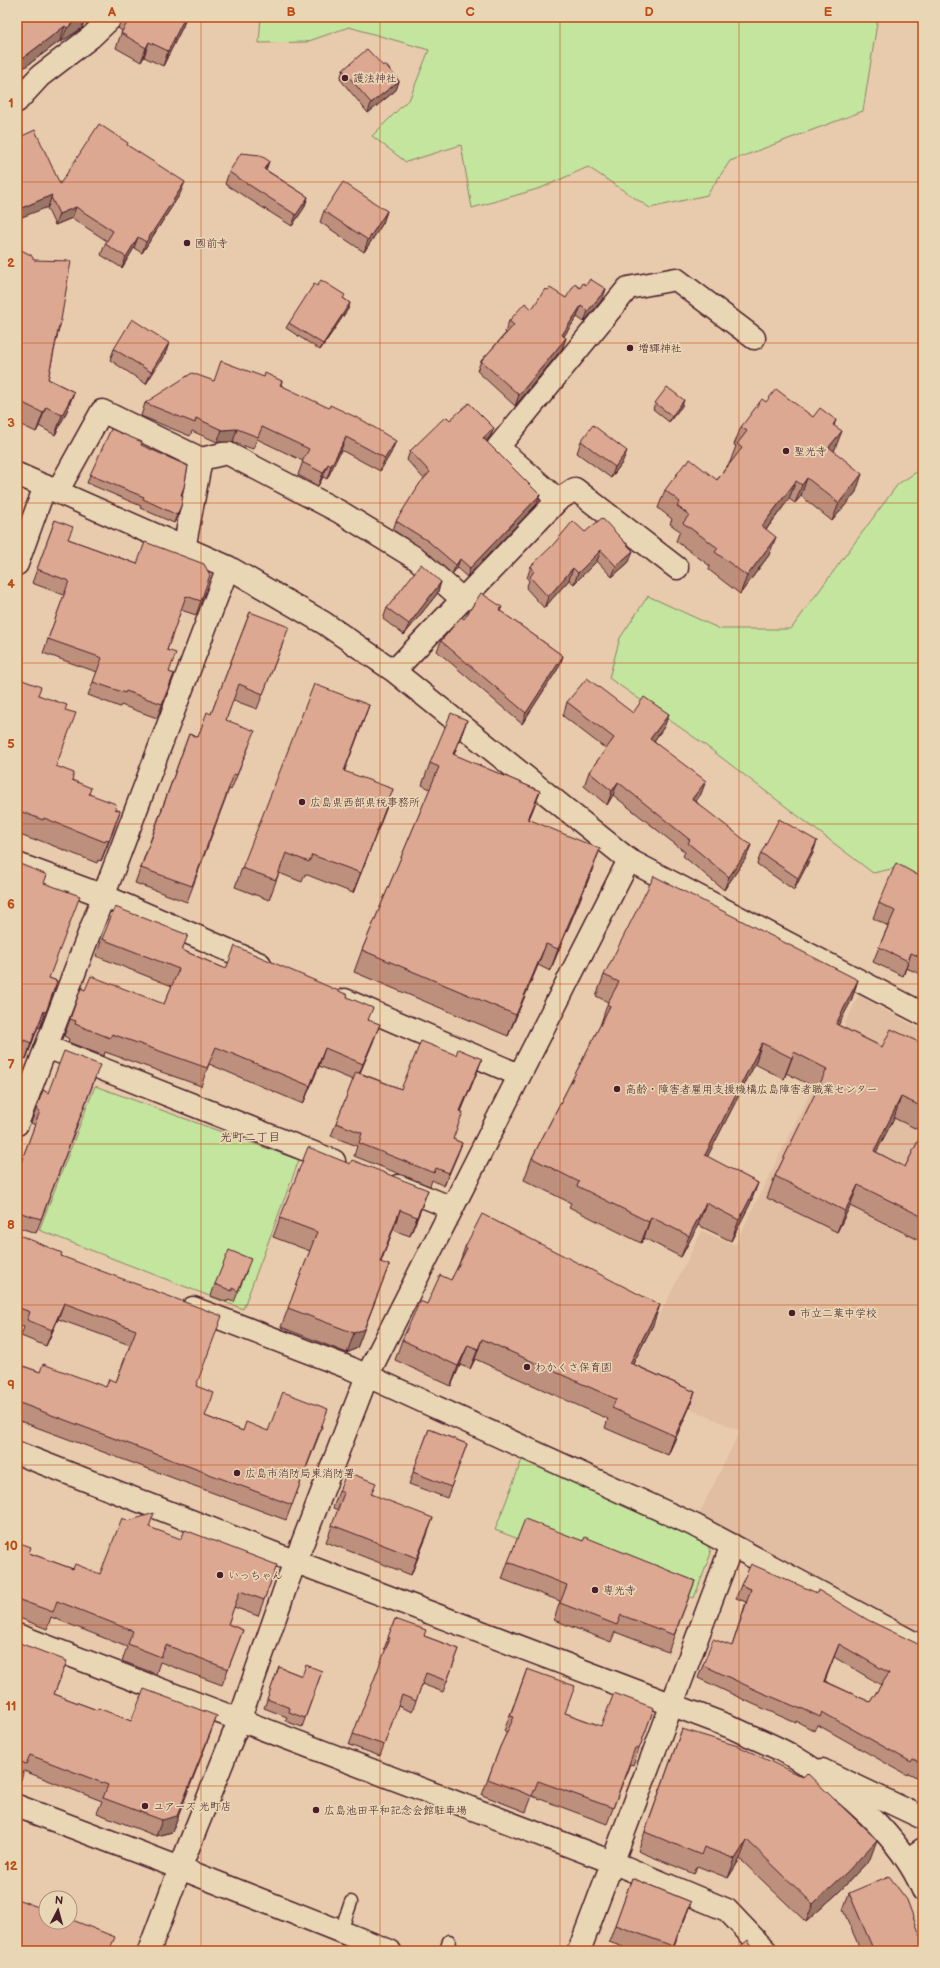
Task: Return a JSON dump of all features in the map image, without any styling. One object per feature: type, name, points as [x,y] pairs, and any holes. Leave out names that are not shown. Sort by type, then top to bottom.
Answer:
[{"type":"street","points":[[17,101],[40,76],[91,37],[112,17]]},
{"type":"street","points":[[558,500],[498,447],[628,288],[676,280],[754,338]]},
{"type":"street","points":[[17,564],[51,489],[102,411],[201,459],[227,453],[340,512],[417,559],[463,600]]},
{"type":"street","points":[[184,549],[201,459]]},
{"type":"street","points":[[17,474],[228,568],[324,623],[394,672],[629,860],[923,1014]]},
{"type":"street","points":[[394,672],[558,500],[575,489],[677,568]]},
{"type":"street","points":[[17,1124],[228,568]]},
{"type":"street","points":[[149,1951],[180,1868],[239,1721],[295,1562],[367,1376],[629,860]]},
{"type":"street","points":[[17,864],[104,896],[279,972]]},
{"type":"street","points":[[330,994],[519,1075]]},
{"type":"street","points":[[47,1047],[354,1169]]},
{"type":"street","points":[[376,1178],[452,1208]]},
{"type":"street","points":[[173,1300],[367,1376],[694,1525],[923,1648]]},
{"type":"street","points":[[17,1453],[295,1562],[731,1727],[923,1818]]},
{"type":"street","points":[[579,1951],[732,1545]]},
{"type":"street","points":[[17,1635],[239,1721],[612,1862],[727,1910],[766,1951]]},
{"type":"street","points":[[794,1757],[850,1797],[899,1847],[915,1855],[918,1877],[923,1890]]},
{"type":"street","points":[[17,1806],[180,1868],[340,1932],[365,1946],[390,1951]]},
{"type":"lane","points":[[340,1932],[351,1902]]},
{"type":"shaded area","name":"市立二葉中学校","points":[[859,995],[923,1031],[923,1634],[699,1514],[740,1431],[627,1380],[702,1231],[735,1245]]},
{"type":"green space","points":[[261,17],[878,17],[863,111],[730,161],[707,195],[650,208],[588,167],[541,188],[472,208],[461,145],[406,162],[372,136],[410,98],[429,50],[349,27],[306,42],[259,43]]},
{"type":"green space","points":[[923,468],[923,877],[900,867],[873,873],[701,742],[609,678],[620,638],[648,596],[720,629],[791,629],[898,484]]},
{"type":"green space","points":[[95,1086],[299,1160],[243,1309],[39,1230]]},
{"type":"green space","points":[[523,1457],[706,1541],[711,1553],[694,1598],[577,1553],[574,1560],[495,1530]]},
{"type":"building","points":[[17,17],[82,17],[67,28],[65,26],[19,61],[17,58]]},
{"type":"building","points":[[128,17],[185,17],[168,51],[149,42],[146,48],[121,33],[130,18]]},
{"type":"building","points":[[367,49],[383,66],[385,64],[399,81],[371,103],[343,70]]},
{"type":"building","points":[[99,124],[128,143],[127,145],[185,182],[146,242],[138,237],[126,257],[105,244],[113,231],[76,207],[59,214],[51,197],[52,195],[17,210],[17,135],[19,134],[20,137],[35,130],[60,184]]},
{"type":"building","points":[[241,153],[260,155],[269,161],[264,169],[308,197],[296,215],[229,172]]},
{"type":"building","points":[[343,182],[387,211],[368,240],[324,211]]},
{"type":"building","points":[[17,244],[20,244],[19,249],[31,255],[34,260],[71,261],[60,326],[48,379],[74,392],[62,415],[46,407],[43,413],[17,400]]},
{"type":"building","points":[[590,279],[606,289],[588,311],[581,306],[562,335],[566,338],[519,395],[481,361],[514,325],[509,321],[525,303],[532,309],[545,289],[548,290],[550,288],[566,298],[575,284],[580,288],[583,283],[586,285]]},
{"type":"building","points":[[321,280],[345,295],[343,298],[350,303],[323,344],[289,323],[314,284],[317,286]]},
{"type":"building","points":[[132,319],[169,343],[151,372],[114,349]]},
{"type":"building","points":[[221,361],[264,377],[265,373],[282,381],[280,385],[329,408],[330,405],[364,421],[396,441],[385,458],[346,437],[331,466],[328,464],[323,473],[302,462],[309,449],[262,427],[258,437],[237,429],[222,430],[196,418],[195,423],[145,403],[192,373],[214,381]]},
{"type":"building","points":[[667,387],[684,400],[672,416],[655,403]]},
{"type":"building","points":[[776,389],[813,417],[820,408],[836,420],[833,425],[842,431],[829,447],[862,474],[839,503],[807,478],[802,485],[796,481],[762,526],[776,537],[747,576],[715,552],[718,548],[683,523],[689,515],[677,506],[680,502],[665,490],[685,463],[687,464],[690,459],[717,480],[742,448],[737,444],[747,431],[741,427],[762,399],[766,402]]},
{"type":"building","points":[[469,403],[494,428],[483,438],[540,495],[470,568],[460,559],[456,565],[428,541],[396,521],[420,483],[430,472],[410,451],[444,418],[445,419],[447,417],[450,420]]},
{"type":"building","points":[[593,425],[627,451],[615,467],[581,441]]},
{"type":"building","points":[[111,429],[142,442],[141,445],[188,466],[181,495],[183,496],[181,506],[177,515],[143,499],[144,497],[90,475]]},
{"type":"building","points":[[602,518],[633,551],[616,566],[601,550],[578,573],[573,568],[548,597],[530,577],[534,571],[531,566],[552,546],[573,521],[585,532]]},
{"type":"building","points":[[55,520],[73,527],[68,539],[137,564],[145,542],[204,564],[210,575],[201,601],[186,596],[167,650],[176,653],[169,672],[174,674],[162,704],[126,691],[125,693],[93,682],[102,658],[48,639],[69,581],[37,569]]},
{"type":"building","points":[[421,564],[441,582],[409,624],[387,608]]},
{"type":"building","points":[[481,593],[502,607],[499,610],[563,656],[526,713],[441,641],[461,617],[464,619]]},
{"type":"building","points":[[250,612],[289,627],[263,694],[239,684],[226,720],[255,731],[237,775],[234,774],[192,886],[141,868],[189,734],[198,737],[207,712],[211,714]]},
{"type":"building","points":[[17,678],[41,687],[38,695],[67,705],[65,710],[76,713],[56,766],[74,773],[72,780],[91,788],[89,794],[116,804],[115,809],[120,811],[109,841],[106,840],[105,842],[44,818],[43,820],[17,810]]},
{"type":"building","points":[[587,678],[633,713],[644,697],[669,714],[650,739],[706,781],[692,799],[751,845],[729,877],[688,843],[690,840],[618,782],[612,791],[589,772],[614,738],[567,702]]},
{"type":"building","points":[[314,684],[369,705],[344,771],[393,789],[361,873],[312,855],[309,862],[286,853],[276,880],[242,868]]},
{"type":"building","points":[[451,713],[467,720],[453,754],[540,791],[528,819],[600,849],[558,949],[546,944],[516,1015],[362,950],[439,767],[430,763]]},
{"type":"building","points":[[779,819],[817,841],[798,878],[761,853]]},
{"type":"building","points":[[896,863],[923,878],[923,958],[911,953],[908,961],[879,947],[895,911],[879,903]]},
{"type":"building","points":[[20,864],[47,875],[44,883],[80,896],[49,978],[57,981],[46,1012],[44,1011],[31,1043],[24,1040],[17,1059],[17,868],[19,869]]},
{"type":"building","points":[[654,876],[858,980],[836,1024],[882,1047],[891,1029],[923,1044],[923,1107],[901,1097],[874,1151],[905,1167],[923,1131],[923,1217],[858,1185],[845,1211],[775,1176],[827,1069],[794,1052],[792,1058],[762,1043],[705,1155],[758,1183],[739,1220],[706,1203],[689,1236],[651,1217],[649,1222],[577,1186],[579,1182],[532,1158],[610,1006],[607,1004],[619,982],[604,975]]},
{"type":"building","points":[[115,907],[188,935],[182,950],[226,969],[235,946],[348,995],[347,997],[373,1008],[368,1020],[380,1024],[363,1064],[325,1048],[310,1086],[216,1047],[207,1068],[112,1034],[110,1038],[75,1024],[76,1021],[70,1019],[81,988],[85,990],[91,976],[164,1004],[179,969],[102,939]]},
{"type":"building","points":[[421,1041],[456,1055],[458,1049],[482,1059],[460,1111],[463,1112],[453,1139],[462,1143],[449,1173],[436,1168],[434,1173],[359,1143],[362,1133],[336,1123],[356,1072],[401,1089]]},
{"type":"building","points":[[64,1051],[100,1065],[41,1219],[21,1213],[17,1215],[17,1173],[40,1111],[36,1109],[43,1090],[48,1093]]},
{"type":"building","points":[[17,1078],[20,1079],[17,1088]]},
{"type":"building","points":[[308,1147],[350,1164],[352,1160],[428,1190],[417,1217],[400,1210],[380,1262],[389,1265],[364,1329],[354,1333],[288,1308],[317,1232],[280,1218]]},
{"type":"building","points":[[482,1214],[660,1305],[630,1363],[695,1392],[675,1436],[612,1408],[616,1399],[482,1339],[478,1349],[468,1345],[458,1366],[402,1340],[420,1301],[427,1304],[440,1275],[451,1280],[467,1248],[465,1247]]},
{"type":"building","points":[[17,1234],[62,1253],[61,1256],[222,1316],[196,1386],[214,1393],[205,1416],[243,1431],[246,1422],[268,1431],[283,1392],[328,1409],[292,1505],[17,1402],[17,1364],[40,1372],[43,1364],[106,1387],[109,1379],[116,1382],[136,1330],[64,1303],[52,1330],[27,1320],[30,1312],[17,1307]]},
{"type":"building","points":[[229,1250],[251,1259],[238,1291],[232,1288],[232,1291],[215,1284]]},
{"type":"building","points":[[429,1429],[467,1444],[451,1487],[413,1472]]},
{"type":"building","points":[[347,1472],[376,1483],[371,1494],[433,1518],[417,1558],[332,1525],[344,1493],[339,1491]]},
{"type":"building","points":[[154,1513],[149,1527],[181,1539],[185,1530],[277,1565],[264,1600],[240,1591],[228,1624],[243,1630],[228,1669],[166,1645],[161,1657],[128,1644],[133,1631],[57,1601],[53,1612],[17,1599],[17,1542],[31,1547],[29,1553],[73,1569],[75,1564],[100,1574],[122,1518],[129,1521]]},
{"type":"building","points":[[525,1519],[583,1541],[585,1537],[695,1581],[674,1635],[621,1615],[617,1625],[560,1603],[567,1585],[508,1562]]},
{"type":"building","points":[[751,1564],[817,1593],[818,1590],[868,1620],[922,1646],[917,1658],[923,1660],[923,1764],[913,1759],[911,1762],[822,1712],[820,1717],[758,1691],[703,1665],[713,1639],[732,1646],[751,1589],[741,1585]],"holes":[[[839,1644],[889,1673],[870,1702],[824,1681]]]},
{"type":"building","points":[[395,1619],[426,1630],[424,1636],[459,1649],[447,1681],[426,1673],[416,1701],[402,1695],[384,1745],[353,1734],[390,1638],[388,1637]]},
{"type":"building","points":[[17,1642],[67,1661],[54,1694],[97,1710],[98,1708],[131,1721],[144,1689],[217,1716],[177,1816],[162,1820],[103,1798],[108,1785],[30,1755],[26,1764],[17,1760]]},
{"type":"building","points":[[306,1665],[322,1671],[305,1718],[289,1712],[290,1708],[267,1699],[279,1667],[302,1676]]},
{"type":"building","points":[[527,1669],[575,1686],[565,1713],[601,1726],[614,1693],[654,1708],[639,1749],[635,1748],[613,1808],[538,1781],[532,1796],[488,1779],[500,1747],[514,1717],[510,1716]]},
{"type":"building","points":[[682,1729],[738,1746],[803,1777],[807,1773],[877,1840],[847,1872],[813,1904],[747,1840],[735,1859],[704,1847],[701,1855],[645,1832]]},
{"type":"building","points":[[889,1876],[907,1900],[923,1943],[923,1951],[874,1951],[849,1893]]},
{"type":"building","points":[[632,1878],[691,1902],[673,1946],[615,1925]]},
{"type":"building","points":[[17,1899],[38,1907],[38,1930],[78,1930],[78,1922],[115,1937],[109,1951],[17,1951]]},
{"type":"building","points":[[748,1940],[756,1951],[735,1951]]},
{"type":"place","name":"護法神社","points":[[345,78]]},
{"type":"place","name":"國前寺","points":[[187,243]]},
{"type":"place","name":"増輝神社","points":[[630,348]]},
{"type":"place","name":"聖光寺","points":[[786,451]]},
{"type":"place","name":"広島県西部県税事務所","points":[[302,802]]},
{"type":"place","name":"高齢・障害者雇用支援機構広島障害者職業センター","points":[[617,1089]]},
{"type":"place","name":"市立二葉中学校","points":[[792,1313]]},
{"type":"place","name":"わかくさ保育園","points":[[527,1367]]},
{"type":"place","name":"広島市消防局東消防署","points":[[237,1473]]},
{"type":"place","name":"いっちゃん","points":[[220,1575]]},
{"type":"place","name":"専光寺","points":[[595,1590]]},
{"type":"place","name":"ユアーズ 光町店","points":[[145,1806]]},
{"type":"place","name":"広島池田平和記念会館駐車場","points":[[316,1810]]},
{"type":"district","name":"光町二丁目","points":[[250,1137]]}]
